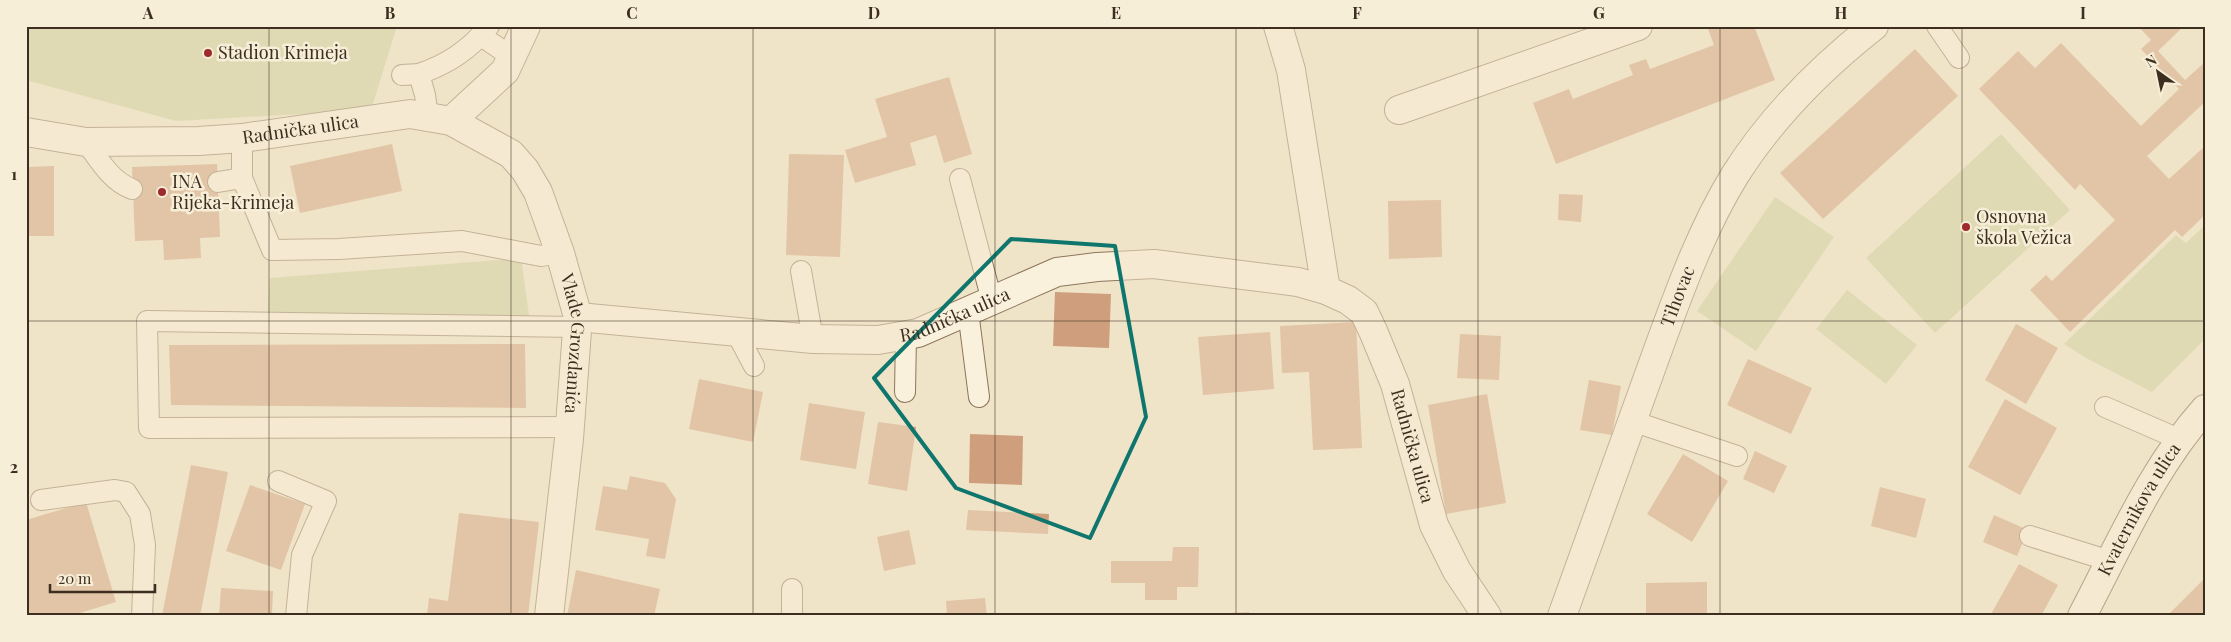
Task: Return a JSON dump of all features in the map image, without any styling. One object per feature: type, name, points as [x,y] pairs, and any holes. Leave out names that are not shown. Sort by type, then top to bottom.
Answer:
[{"type":"street","points":[[440,119],[505,72],[526,26]]},
{"type":"street","points":[[1278,26],[1291,70],[1326,290]]},
{"type":"street","points":[[1399,110],[1638,26]]},
{"type":"street","name":"Tihovac","points":[[1562,616],[1669,320],[1702,240],[1735,176],[1767,131],[1823,69],[1874,26]]},
{"type":"street","name":"Radnička ulica","points":[[26,132],[86,142],[199,141],[242,138],[410,114],[440,119]]},
{"type":"street","name":"Vlade Grozdanića","points":[[440,119],[511,154],[525,170],[538,192],[560,253],[578,322],[570,433],[548,616]]},
{"type":"street","name":"Radnička ulica","points":[[578,322],[813,339],[878,340],[918,333],[1057,272],[1097,267],[1154,264],[1298,282],[1326,290],[1348,300],[1364,312],[1395,384],[1434,525],[1457,571],[1487,616]]},
{"type":"street","name":"Kvaternikova ulica","points":[[2082,616],[2138,508],[2181,440],[2205,408]]},
{"type":"lane","points":[[1937,26],[1959,58]]},
{"type":"lane","points":[[440,119],[410,75],[452,60],[485,31],[512,57]]},
{"type":"lane","points":[[242,138],[242,178],[272,250],[462,241],[541,256],[560,253]]},
{"type":"lane","points":[[86,142],[105,168],[121,185],[132,189]]},
{"type":"lane","points":[[218,182],[242,178]]},
{"type":"lane","points":[[960,179],[980,306],[979,397]]},
{"type":"lane","points":[[802,271],[813,339]]},
{"type":"lane","points":[[570,433],[149,428],[147,321],[578,322]]},
{"type":"lane","points":[[736,332],[754,366]]},
{"type":"lane","points":[[905,392],[906,335]]},
{"type":"lane","points":[[2105,407],[2181,440]]},
{"type":"lane","points":[[1632,421],[1737,456]]},
{"type":"lane","points":[[278,481],[326,501],[302,555],[296,616]]},
{"type":"lane","points":[[42,500],[115,490],[126,492],[140,514],[145,546],[142,616]]},
{"type":"lane","points":[[2030,536],[2110,562]]},
{"type":"lane","points":[[792,589],[792,616]]},
{"type":"highlighted area","points":[[1011,239],[1115,246],[1146,417],[1090,538],[956,488],[874,378]]},
{"type":"green space","name":"Stadion Krimeja","points":[[26,26],[397,26],[372,107],[337,112],[176,121],[26,80]]},
{"type":"green space","points":[[2001,134],[2070,210],[1935,333],[1866,258]]},
{"type":"green space","points":[[1775,197],[1834,237],[1756,351],[1697,311]]},
{"type":"green space","points":[[2205,225],[2205,339],[2152,392],[2086,358],[2064,344],[2176,235],[2186,243]]},
{"type":"green space","points":[[521,258],[530,322],[266,333],[270,278]]},
{"type":"green space","points":[[1847,290],[1917,345],[1886,384],[1816,329]]},
{"type":"building","points":[[1714,26],[1754,26],[1775,80],[1556,164],[1533,103],[1569,89],[1573,99],[1633,75],[1629,65],[1646,59],[1650,69],[1714,45],[1708,29]]},
{"type":"building","points":[[2138,26],[2184,26],[2158,51],[2185,80],[2205,62],[2205,102],[2147,156],[2169,179],[2205,146],[2205,215],[2182,237],[2175,230],[2070,332],[2030,290],[2046,275],[2052,281],[2115,220],[2080,184],[2075,190],[1979,89],[2018,51],[2035,68],[2061,43],[2141,126],[2179,89],[2141,49],[2151,40]]},
{"type":"building","points":[[1915,49],[1958,96],[1823,219],[1780,173]]},
{"type":"building","points":[[949,77],[972,154],[944,163],[936,135],[910,143],[916,165],[855,183],[845,150],[887,137],[875,99]]},
{"type":"building","points":[[392,144],[402,191],[300,213],[290,166]]},
{"type":"building","points":[[789,154],[844,155],[840,257],[786,255]]},
{"type":"building","points":[[217,164],[220,237],[200,238],[201,258],[164,260],[163,240],[135,241],[132,167]]},
{"type":"building","points":[[54,166],[54,236],[26,236],[26,167]]},
{"type":"building","points":[[1559,194],[1583,195],[1581,222],[1558,220]]},
{"type":"building","points":[[1441,200],[1442,257],[1389,259],[1388,201]]},
{"type":"building","points":[[1055,292],[1111,294],[1109,348],[1053,346]]},
{"type":"building","points":[[1356,322],[1362,448],[1313,450],[1309,372],[1282,373],[1280,326]]},
{"type":"building","points":[[2016,324],[2058,348],[2026,404],[1985,380]]},
{"type":"building","points":[[1270,332],[1274,389],[1203,395],[1198,337]]},
{"type":"building","points":[[1460,334],[1501,336],[1499,380],[1457,378]]},
{"type":"building","points":[[525,344],[526,408],[171,405],[169,345]]},
{"type":"building","points":[[1748,359],[1812,388],[1791,434],[1727,405]]},
{"type":"building","points":[[699,379],[763,392],[753,442],[689,429]]},
{"type":"building","points":[[1589,380],[1621,386],[1612,435],[1580,430]]},
{"type":"building","points":[[1487,394],[1506,503],[1446,514],[1428,405]]},
{"type":"building","points":[[2005,399],[2057,428],[2020,495],[1968,467]]},
{"type":"building","points":[[809,403],[865,412],[856,469],[800,460]]},
{"type":"building","points":[[878,422],[916,427],[907,491],[868,484]]},
{"type":"building","points":[[970,434],[1023,436],[1022,485],[969,483]]},
{"type":"building","points":[[1755,451],[1787,466],[1774,493],[1743,479]]},
{"type":"building","points":[[1683,454],[1728,481],[1692,542],[1647,514]]},
{"type":"building","points":[[191,465],[228,472],[200,616],[162,616]]},
{"type":"building","points":[[630,476],[665,483],[676,499],[665,559],[646,556],[649,539],[595,530],[603,486],[627,490]]},
{"type":"building","points":[[250,485],[305,504],[281,570],[226,551]]},
{"type":"building","points":[[1880,487],[1926,499],[1916,538],[1871,526]]},
{"type":"building","points":[[86,502],[116,602],[70,616],[26,616],[26,520]]},
{"type":"building","points":[[968,510],[1049,514],[1048,534],[966,530]]},
{"type":"building","points":[[459,513],[539,522],[528,616],[427,616],[429,598],[448,601]]},
{"type":"building","points":[[1994,515],[2028,530],[2017,556],[1983,542]]},
{"type":"building","points":[[909,530],[916,564],[884,571],[877,537]]},
{"type":"building","points":[[1173,547],[1199,547],[1198,587],[1177,587],[1177,600],[1145,600],[1145,583],[1111,583],[1111,561],[1172,561]]},
{"type":"building","points":[[2019,564],[2058,585],[2041,616],[1990,616]]},
{"type":"building","points":[[576,570],[660,589],[654,616],[567,616]]},
{"type":"building","points":[[2205,578],[2205,616],[2173,616],[2170,613]]},
{"type":"building","points":[[1707,582],[1707,616],[1646,616],[1646,583]]},
{"type":"building","points":[[221,588],[273,591],[272,614],[277,616],[219,616]]},
{"type":"building","points":[[985,598],[987,616],[947,616],[946,601]]},
{"type":"building","points":[[1249,612],[1249,616],[1211,616],[1211,614]]},
{"type":"place","name":"Stadion Krimeja","points":[[208,53]]},
{"type":"place","name":"INA Rijeka-Krimeja","points":[[162,192]]},
{"type":"place","name":"Osnovna škola Vežica","points":[[1966,227]]}]
